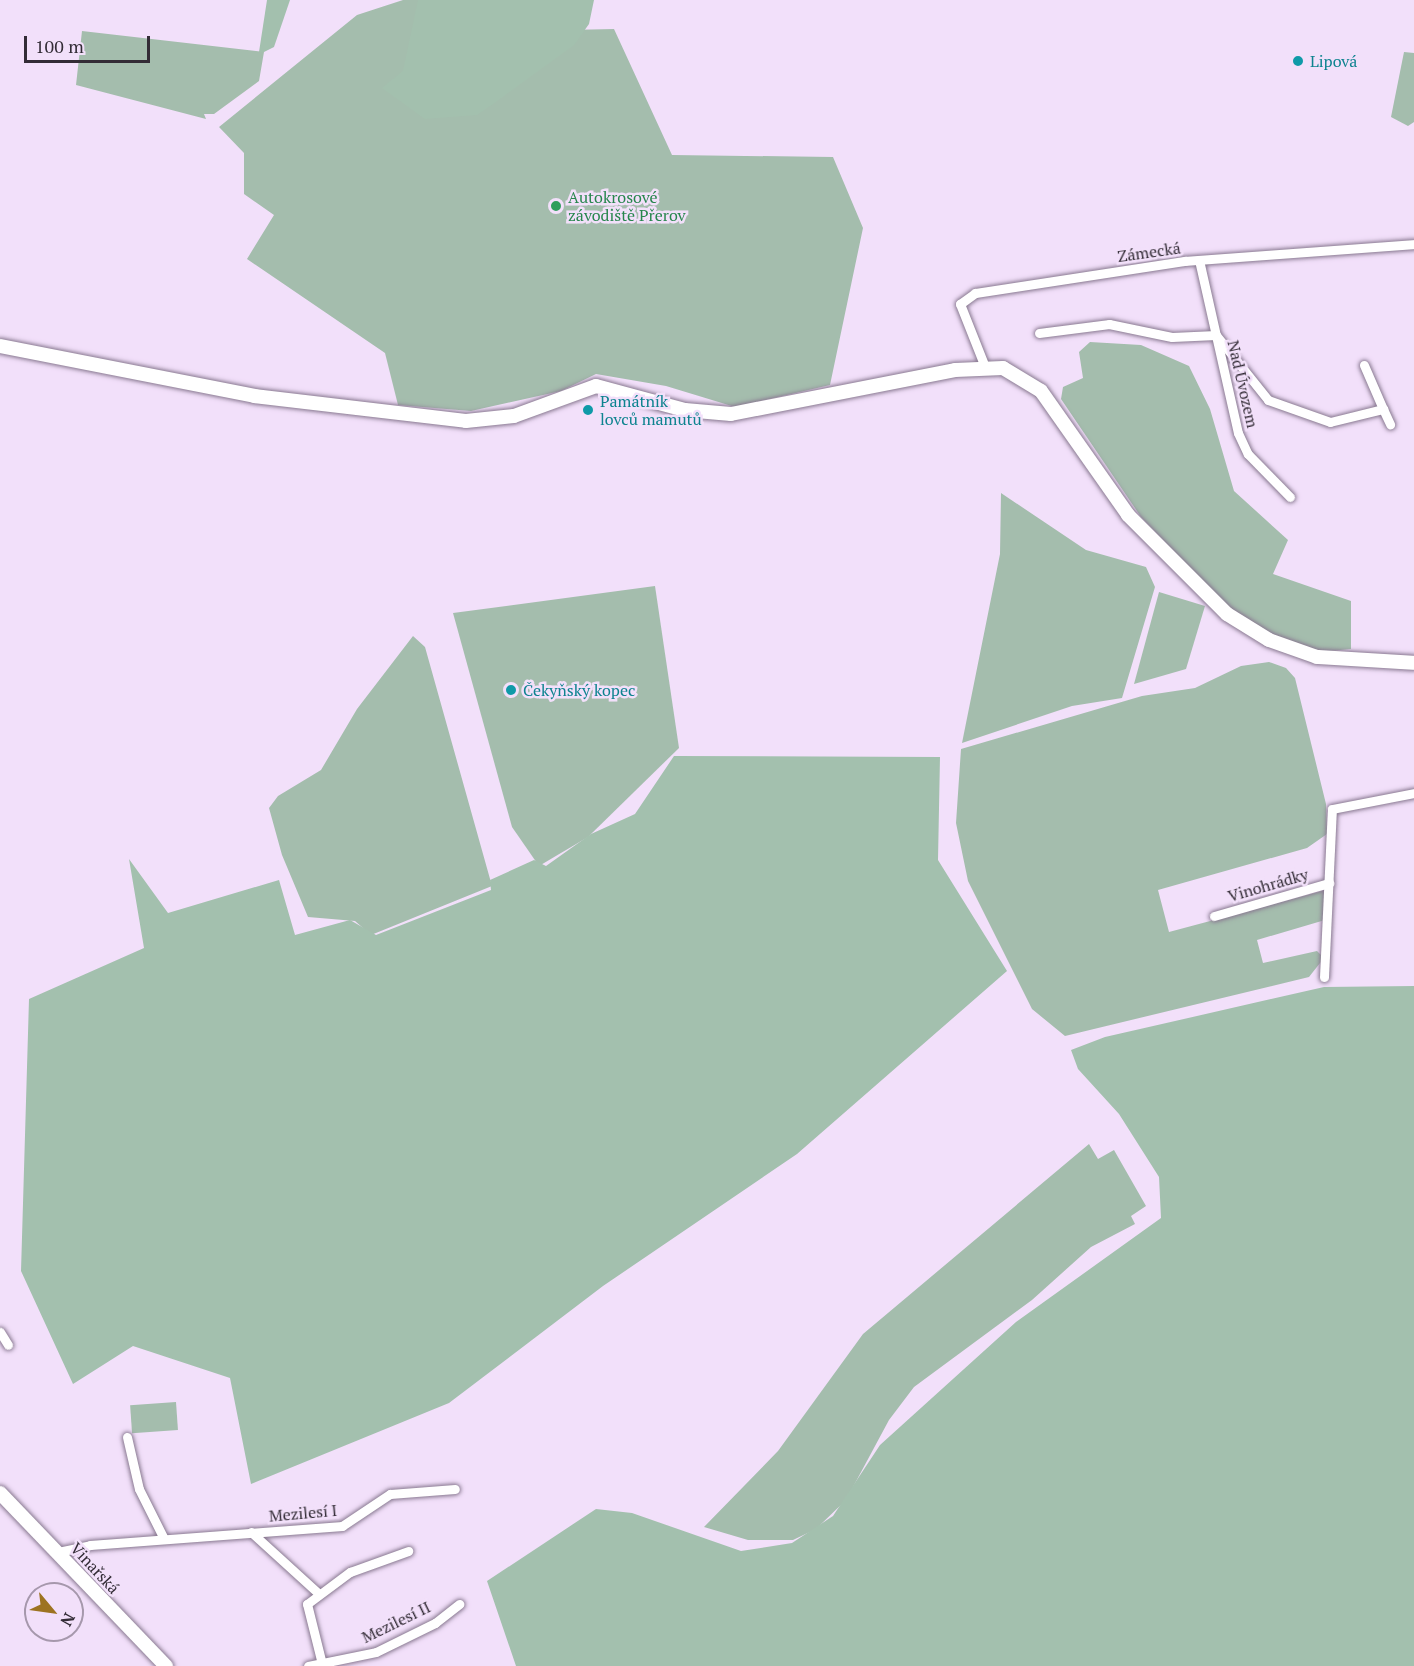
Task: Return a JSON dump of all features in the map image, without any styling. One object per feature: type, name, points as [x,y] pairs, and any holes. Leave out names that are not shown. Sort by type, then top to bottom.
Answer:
[{"type":"main road","points":[[0,346],[254,396],[466,421],[514,416],[596,386],[677,408],[731,414],[986,367],[1013,372],[1039,389],[1117,500],[1171,562],[1227,614],[1280,645],[1335,661],[1414,663]]},
{"type":"main road","name":"Vinařská","points":[[0,1493],[166,1666]]},
{"type":"street","name":"Zámecká","points":[[986,367],[960,304],[975,293],[1200,260],[1414,244]]},
{"type":"street","name":"Nad Úvozem","points":[[1200,260],[1238,433],[1248,454],[1290,497]]},
{"type":"street","points":[[1040,333],[1108,324],[1172,337],[1216,334],[1268,400],[1330,422],[1383,409]]},
{"type":"street","points":[[1364,365],[1390,424]]},
{"type":"street","name":"Vinohrádky","points":[[1324,977],[1332,809],[1414,793]]},
{"type":"street","name":"Vinohrádky","points":[[1214,916],[1329,883]]},
{"type":"street","points":[[0,1332],[8,1345]]},
{"type":"street","points":[[127,1437],[138,1489],[164,1539]]},
{"type":"street","name":"Mezilesí I","points":[[58,1552],[164,1539],[342,1526],[390,1494],[454,1489]]},
{"type":"street","name":"Mezilesí I","points":[[251,1532],[318,1593]]},
{"type":"street","points":[[321,1664],[306,1604],[318,1593],[367,1563],[408,1551]]},
{"type":"street","name":"Mezilesí II","points":[[308,1666],[376,1652],[435,1623],[459,1604]]},
{"type":"green space","points":[[267,0],[290,0],[274,47],[259,52]]},
{"type":"green space","name":"Autokrosové závodiště Přerov","points":[[403,0],[429,0],[521,31],[614,29],[672,155],[833,157],[863,228],[830,385],[735,407],[666,386],[596,374],[561,391],[471,411],[398,405],[385,353],[247,259],[274,215],[244,194],[244,153],[219,127],[357,15]]},
{"type":"green space","points":[[418,0],[594,0],[589,24],[574,45],[493,104],[477,115],[425,119],[382,88],[403,71]]},
{"type":"green space","points":[[82,31],[264,52],[259,81],[214,114],[204,114],[206,119],[76,85]]},
{"type":"green space","points":[[1404,52],[1414,53],[1414,122],[1408,126],[1391,117]]},
{"type":"green space","points":[[1090,342],[1141,345],[1189,366],[1210,409],[1234,491],[1288,540],[1273,574],[1351,601],[1351,649],[1319,652],[1278,638],[1228,607],[1141,517],[1061,399],[1063,387],[1083,378],[1079,352]]},
{"type":"green space","points":[[1001,493],[1086,550],[1146,567],[1155,587],[1122,698],[1072,706],[962,743],[1000,554]]},
{"type":"green space","points":[[655,586],[679,748],[588,837],[539,866],[512,827],[453,613]]},
{"type":"green space","points":[[1159,592],[1205,606],[1186,669],[1134,684]]},
{"type":"green space","points":[[413,636],[425,647],[492,886],[371,935],[355,921],[308,917],[282,855],[269,808],[278,796],[321,770],[357,709]]},
{"type":"green space","points":[[1269,662],[1286,668],[1295,678],[1326,804],[1327,834],[1307,848],[1158,890],[1169,932],[1326,890],[1325,920],[1257,940],[1263,963],[1317,951],[1324,958],[1309,977],[1065,1036],[1032,1009],[968,881],[956,823],[961,749],[1142,696],[1195,688],[1241,666]]},
{"type":"green space","points":[[674,756],[940,757],[938,860],[1007,971],[797,1154],[603,1286],[449,1403],[251,1484],[230,1378],[133,1346],[73,1384],[21,1271],[29,999],[144,948],[129,859],[168,913],[279,880],[295,935],[350,920],[376,935],[491,890],[490,880],[534,860],[546,866],[591,834],[635,814]]},
{"type":"green space","points":[[1414,986],[1414,1666],[516,1666],[487,1581],[596,1509],[632,1513],[741,1551],[792,1543],[833,1516],[880,1445],[1016,1322],[1161,1218],[1159,1177],[1119,1114],[1078,1069],[1071,1050],[1105,1037],[1324,987]]},
{"type":"green space","points":[[1089,1144],[1098,1159],[1114,1150],[1146,1206],[1131,1216],[1135,1224],[1091,1247],[1032,1300],[914,1387],[889,1420],[846,1500],[816,1529],[793,1540],[748,1540],[704,1527],[778,1451],[863,1334]]},
{"type":"green space","points":[[176,1402],[178,1430],[132,1433],[130,1405]]},
{"type":"place","name":"Lipová","points":[[1298,61]]},
{"type":"place","name":"Autokrosové závodiště Přerov","points":[[556,206]]},
{"type":"place","name":"Památník lovců mamutů","points":[[588,410]]},
{"type":"place","name":"Čekyňský kopec","points":[[511,690]]}]
